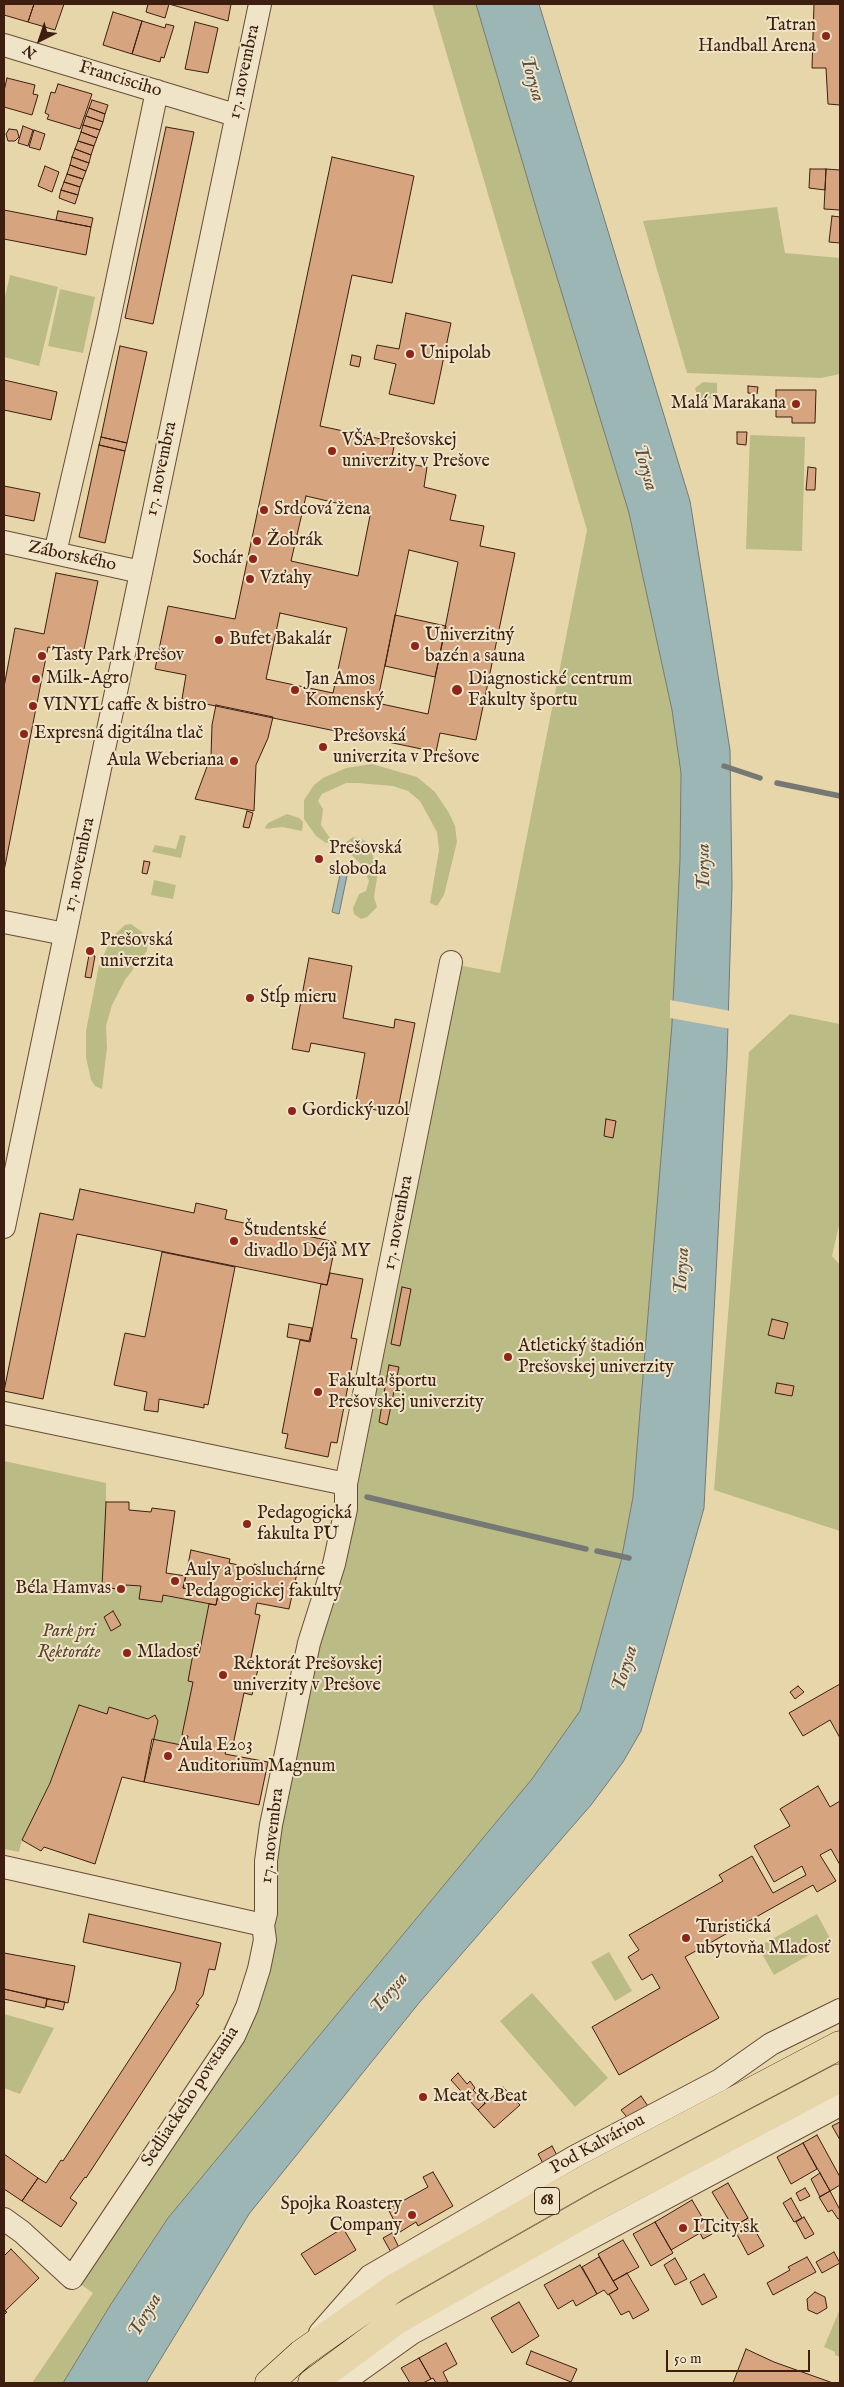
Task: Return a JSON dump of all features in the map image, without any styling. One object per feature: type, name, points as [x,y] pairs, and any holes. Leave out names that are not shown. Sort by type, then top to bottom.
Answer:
[{"type":"main road","name":"Pod Kalváriou","points":[[269,2383],[300,2354],[404,2282],[586,2178],[840,2045]]},
{"type":"main road","name":"68","points":[[312,2383],[398,2320],[603,2203],[840,2078]]},
{"type":"street","name":"17. novembra","points":[[4,1227],[260,4]]},
{"type":"street","name":"Francisciho","points":[[4,44],[236,115]]},
{"type":"street","points":[[55,553],[107,329],[157,92]]},
{"type":"street","name":"Záborského","points":[[4,542],[141,572]]},
{"type":"street","name":"17. novembra","points":[[4,922],[65,934]]},
{"type":"street","name":"17. novembra","points":[[263,1925],[266,1913],[266,1861],[272,1824],[309,1643],[334,1564],[346,1509],[346,1484],[451,962]]},
{"type":"street","points":[[4,1413],[346,1484]]},
{"type":"street","points":[[4,1867],[263,1925]]},
{"type":"street","name":"Sedliackeho povstania","points":[[4,2219],[22,2232],[72,2278],[234,2036],[247,2007],[259,1969],[265,1940],[263,1925]]},
{"type":"street","name":"Pod Kalváriou","points":[[300,2354],[370,2276],[574,2157],[720,2080],[771,2044],[840,2010]]},
{"type":"street","points":[[342,2383],[412,2333],[840,2105]]},
{"type":"green space","points":[[432,4],[476,4],[629,513],[672,710],[681,773],[680,860],[672,1024],[633,1497],[621,1561],[580,1711],[532,1779],[168,2218],[111,2304],[63,2383],[32,2383],[93,2293],[72,2278],[143,2182],[246,1985],[268,1924],[262,1891],[458,965],[500,973],[587,530]]},
{"type":"green space","points":[[777,207],[785,253],[840,258],[840,374],[821,378],[687,373],[643,221]]},
{"type":"green space","points":[[10,275],[58,287],[39,366],[4,357],[4,301]]},
{"type":"green space","points":[[60,289],[95,297],[83,353],[48,346]]},
{"type":"green space","points":[[703,382],[717,383],[717,398],[698,399],[695,388]]},
{"type":"green space","points":[[750,435],[805,437],[802,551],[746,549]]},
{"type":"green space","points":[[372,764],[417,777],[435,792],[455,826],[457,842],[444,895],[437,906],[430,903],[439,850],[437,832],[420,801],[408,791],[393,786],[346,783],[322,794],[318,801],[323,809],[321,825],[330,838],[329,842],[326,843],[316,836],[304,819],[304,800],[314,785],[323,778],[346,768]]},
{"type":"green space","points":[[287,814],[299,818],[303,822],[302,831],[282,827],[266,829],[265,827],[268,823]]},
{"type":"green space","points":[[180,835],[186,836],[181,858],[152,852],[155,845],[176,849]]},
{"type":"green space","points":[[353,837],[362,839],[369,844],[378,872],[374,897],[377,907],[367,917],[361,919],[354,914],[353,908],[359,894],[366,891],[369,881],[362,865],[344,848],[345,843]]},
{"type":"green space","points":[[154,880],[176,885],[173,899],[151,895]]},
{"type":"green space","points":[[131,924],[142,932],[148,941],[147,951],[125,980],[112,1005],[106,1026],[107,1048],[102,1089],[95,1086],[91,1080],[86,1057],[86,1031],[99,965],[112,937],[125,925]]},
{"type":"green space","points":[[790,1014],[840,1024],[840,1221],[832,1256],[840,1265],[840,1531],[714,1490],[749,1052]]},
{"type":"green space","name":"Park pri Rektoráte","points":[[4,1461],[106,1483],[106,1538],[125,1590],[126,1585],[141,1586],[140,1599],[162,1602],[163,1595],[209,1604],[199,1655],[193,1655],[188,1681],[193,1682],[186,1746],[152,1739],[158,1721],[155,1715],[148,1719],[109,1707],[107,1714],[79,1705],[56,1769],[22,1840],[19,1852],[4,1849]]},
{"type":"green space","points":[[817,1914],[832,1942],[774,1975],[758,1947]]},
{"type":"green space","points":[[609,1952],[632,1991],[615,2001],[591,1962]]},
{"type":"green space","points":[[532,1993],[608,2078],[575,2107],[500,2021]]},
{"type":"green space","points":[[4,2014],[54,2028],[20,2094],[4,2088]]},
{"type":"green space","points":[[840,2309],[840,2357],[835,2355],[835,2352],[824,2347]]},
{"type":"water","name":"Torysa","points":[[476,4],[539,4],[690,501],[730,750],[732,886],[727,1059],[704,1508],[641,1731],[623,1762],[591,1805],[419,2003],[249,2214],[146,2383],[63,2383],[111,2304],[168,2218],[532,1779],[580,1711],[621,1561],[633,1497],[672,1024],[680,860],[681,773],[672,710],[629,513]]},
{"type":"water","points":[[341,870],[348,871],[339,914],[332,912]]},
{"type":"pier","points":[[670,1000],[731,1011],[731,1029],[670,1018]]},
{"type":"building","points":[[4,4],[34,4],[28,22],[4,15]]},
{"type":"building","points":[[34,4],[64,4],[55,30],[28,22]]},
{"type":"building","points":[[148,4],[169,4],[165,18],[146,12]]},
{"type":"building","points":[[169,4],[231,4],[228,21]]},
{"type":"building","name":"Tatran Handball Arena","points":[[814,4],[840,4],[840,105],[828,104],[826,68],[812,68]]},
{"type":"building","points":[[113,12],[142,21],[132,54],[103,45]]},
{"type":"building","points":[[142,21],[165,28],[166,24],[174,26],[164,58],[161,57],[160,62],[132,54]]},
{"type":"building","points":[[195,22],[218,28],[208,73],[185,69]]},
{"type":"building","points":[[7,78],[35,85],[33,94],[38,95],[32,115],[4,107],[4,91]]},
{"type":"building","points":[[58,84],[92,94],[80,129],[47,119],[49,115],[45,113],[51,92],[55,93]]},
{"type":"building","points":[[92,100],[108,105],[105,114],[89,108]]},
{"type":"building","points":[[89,108],[105,114],[103,122],[86,116]]},
{"type":"building","points":[[86,116],[103,122],[100,130],[83,125]]},
{"type":"building","points":[[83,125],[100,130],[97,138],[81,132]]},
{"type":"building","points":[[23,126],[33,130],[28,146],[18,143]]},
{"type":"building","points":[[166,127],[194,132],[153,324],[125,318]]},
{"type":"building","points":[[9,129],[17,130],[19,137],[15,141],[8,141],[6,134]]},
{"type":"building","points":[[34,130],[45,134],[40,150],[29,147]]},
{"type":"building","points":[[81,132],[97,138],[94,146],[78,141]]},
{"type":"building","points":[[78,141],[94,146],[91,155],[75,149]]},
{"type":"building","points":[[75,149],[91,155],[89,163],[72,157]]},
{"type":"building","points":[[72,157],[89,163],[86,171],[70,165]]},
{"type":"building","name":"VŠA Prešovskej univerzity v Prešove","points":[[332,157],[414,176],[392,283],[352,275],[320,426],[395,442],[391,461],[427,467],[424,487],[456,495],[450,520],[484,526],[480,546],[515,553],[476,740],[440,733],[436,752],[182,699],[186,675],[155,669],[168,606],[235,619]],"holes":[[[306,496],[371,511],[358,576],[291,561]],[[409,550],[458,562],[428,714],[377,703]],[[280,613],[347,628],[333,693],[266,679]]]},
{"type":"building","points":[[70,165],[86,171],[83,179],[67,174]]},
{"type":"building","points":[[45,166],[59,172],[52,192],[38,186]]},
{"type":"building","points":[[810,169],[826,169],[825,190],[809,188]]},
{"type":"building","points":[[826,169],[840,170],[840,210],[824,209]]},
{"type":"building","points":[[67,174],[83,179],[80,187],[64,182]]},
{"type":"building","points":[[64,182],[80,187],[78,195],[61,190]]},
{"type":"building","points":[[61,190],[78,195],[75,204],[59,198]]},
{"type":"building","points":[[4,210],[91,227],[86,255],[4,239]]},
{"type":"building","points":[[58,211],[93,218],[91,227],[56,220]]},
{"type":"building","points":[[832,216],[840,217],[840,243],[829,242]]},
{"type":"building","name":"Unipolab","points":[[406,313],[451,323],[434,404],[389,394],[396,364],[374,359],[377,345],[399,349]]},
{"type":"building","points":[[120,346],[147,352],[127,443],[101,437]]},
{"type":"building","points":[[352,355],[361,357],[359,367],[350,365]]},
{"type":"building","points":[[4,380],[57,392],[51,420],[4,410]]},
{"type":"building","points":[[748,386],[758,387],[757,394],[748,393]]},
{"type":"building","name":"Malá Marakana","points":[[776,390],[816,390],[815,423],[792,423],[792,417],[776,417]]},
{"type":"building","points":[[737,432],[747,432],[746,445],[737,444]]},
{"type":"building","points":[[101,437],[127,443],[125,451],[99,445]]},
{"type":"building","points":[[99,445],[125,451],[105,543],[79,537]]},
{"type":"building","points":[[808,467],[816,468],[815,490],[806,490]]},
{"type":"building","points":[[4,486],[40,493],[34,521],[4,515]]},
{"type":"building","points":[[56,573],[98,581],[83,654],[48,647],[4,871],[4,687],[15,628],[44,634]]},
{"type":"building","name":"Univerzitný bazén a sauna","points":[[395,615],[446,626],[435,677],[385,666]]},
{"type":"building","name":"Aula Weberiana","points":[[216,705],[273,717],[268,738],[256,765],[254,811],[195,799],[211,756],[212,725]]},
{"type":"building","points":[[247,811],[253,813],[249,828],[243,827]]},
{"type":"building","points":[[144,861],[150,862],[147,874],[142,873]]},
{"type":"building","points":[[89,955],[95,956],[91,978],[85,977]]},
{"type":"building","points":[[309,958],[352,966],[343,1018],[394,1028],[395,1019],[415,1023],[397,1114],[355,1106],[365,1053],[311,1043],[309,1052],[292,1049]]},
{"type":"building","points":[[606,1119],[616,1121],[613,1138],[604,1136]]},
{"type":"building","points":[[80,1189],[194,1213],[196,1203],[227,1210],[225,1219],[336,1242],[327,1285],[77,1234],[43,1399],[4,1391],[40,1213],[73,1220]]},
{"type":"building","points":[[162,1252],[235,1267],[208,1405],[204,1404],[204,1408],[159,1399],[158,1412],[144,1410],[147,1392],[114,1385],[125,1333],[145,1337]]},
{"type":"building","name":"Fakulta športu Prešovskej univerzity","points":[[330,1273],[363,1279],[351,1338],[357,1339],[337,1443],[331,1442],[328,1457],[285,1448],[288,1434],[282,1433],[300,1340],[310,1342],[321,1284],[327,1285]]},
{"type":"building","points":[[402,1287],[411,1289],[400,1346],[391,1344]]},
{"type":"building","points":[[772,1319],[788,1323],[784,1339],[768,1335]]},
{"type":"building","points":[[289,1324],[312,1328],[309,1341],[287,1337]]},
{"type":"building","points":[[389,1365],[399,1367],[387,1425],[379,1422]]},
{"type":"building","points":[[777,1383],[794,1386],[792,1396],[775,1393]]},
{"type":"building","points":[[106,1502],[129,1502],[129,1510],[151,1512],[152,1508],[175,1511],[166,1573],[186,1576],[183,1588],[218,1595],[216,1605],[163,1595],[162,1602],[139,1599],[141,1586],[126,1585],[125,1590],[102,1587]]},
{"type":"building","name":"Rektorát Prešovskej univerzity v Prešove","points":[[191,1550],[230,1559],[229,1563],[253,1568],[254,1564],[297,1573],[289,1609],[257,1603],[255,1614],[260,1615],[249,1667],[258,1669],[252,1695],[244,1693],[233,1745],[228,1743],[225,1754],[268,1762],[259,1805],[144,1782],[152,1739],[186,1746],[188,1736],[182,1735],[193,1682],[188,1681],[193,1654],[199,1655],[209,1604],[216,1605],[218,1595],[183,1588]]},
{"type":"building","points":[[113,1611],[121,1625],[111,1631],[104,1617]]},
{"type":"building","points":[[840,1684],[840,1738],[830,1720],[803,1736],[789,1713]]},
{"type":"building","points":[[798,1686],[804,1692],[795,1699],[790,1692]]},
{"type":"building","points":[[79,1705],[107,1714],[109,1707],[148,1719],[155,1715],[158,1721],[144,1782],[122,1777],[95,1864],[44,1847],[41,1851],[22,1840],[50,1783]]},
{"type":"building","points":[[818,1786],[830,1807],[840,1801],[840,1865],[831,1849],[820,1855],[836,1881],[817,1892],[813,1885],[685,1957],[719,2018],[619,2075],[592,2027],[660,1988],[652,1974],[642,1980],[628,1957],[639,1950],[629,1935],[723,1881],[719,1875],[752,1856],[773,1893],[806,1875],[802,1866],[774,1882],[754,1846],[790,1826],[780,1809]]},
{"type":"building","points":[[89,1914],[221,1943],[215,1970],[209,1969],[203,1995],[196,2004],[199,2005],[86,2178],[70,2198],[77,2203],[61,2227],[22,2201],[38,2178],[46,2183],[61,2160],[63,2161],[175,1990],[181,1963],[83,1942]]},
{"type":"building","points":[[4,1953],[75,1966],[68,2003],[4,1989]]},
{"type":"building","points":[[4,1989],[47,1999],[45,2008],[4,1999]]},
{"type":"building","points":[[47,1999],[65,2002],[63,2010],[46,2006]]},
{"type":"building","points":[[458,2073],[467,2084],[470,2081],[475,2088],[473,2090],[485,2103],[478,2110],[451,2080]]},
{"type":"building","points":[[503,2087],[520,2105],[494,2128],[478,2110]]},
{"type":"building","points":[[641,2096],[650,2109],[631,2122],[621,2110]]},
{"type":"building","points":[[840,2122],[840,2140],[832,2126]]},
{"type":"building","points":[[817,2135],[840,2177],[840,2185],[830,2191],[803,2143]]},
{"type":"building","points":[[803,2143],[817,2169],[791,2184],[777,2157]]},
{"type":"building","points":[[552,2146],[559,2159],[545,2167],[538,2154]]},
{"type":"building","points":[[4,2154],[38,2178],[22,2201],[4,2189]]},
{"type":"building","points":[[433,2172],[453,2206],[418,2226],[416,2222],[400,2232],[388,2209],[428,2187],[423,2177]]},
{"type":"building","points":[[820,2173],[830,2191],[820,2197],[811,2179]]},
{"type":"building","points":[[728,2183],[748,2218],[733,2227],[712,2192]]},
{"type":"building","points":[[805,2188],[810,2196],[800,2201],[796,2193]]},
{"type":"building","points":[[830,2191],[840,2210],[840,2218],[838,2219],[832,2210],[828,2212],[819,2197]]},
{"type":"building","points":[[791,2198],[802,2218],[794,2222],[783,2203]]},
{"type":"building","name":"ITcity.sk","points":[[692,2200],[712,2234],[703,2239],[700,2233],[671,2250],[655,2222]]},
{"type":"building","points":[[804,2217],[814,2234],[805,2239],[796,2222]]},
{"type":"building","points":[[748,2218],[764,2246],[748,2255],[733,2227]]},
{"type":"building","points":[[655,2222],[673,2253],[651,2266],[633,2234]]},
{"type":"building","points":[[343,2228],[356,2250],[315,2275],[301,2254]]},
{"type":"building","points":[[392,2233],[400,2250],[392,2254],[383,2238]]},
{"type":"building","points":[[623,2240],[639,2267],[613,2281],[598,2254]]},
{"type":"building","points":[[11,2249],[39,2278],[5,2311],[7,2312],[4,2315],[4,2256]]},
{"type":"building","points":[[834,2252],[840,2263],[822,2273],[816,2262]]},
{"type":"building","points":[[599,2257],[618,2289],[608,2295],[604,2290],[597,2294],[582,2267]]},
{"type":"building","points":[[807,2257],[816,2272],[773,2295],[767,2283],[790,2270],[788,2267]]},
{"type":"building","points":[[675,2258],[687,2279],[675,2285],[664,2265]]},
{"type":"building","points":[[580,2265],[597,2294],[576,2306],[573,2300],[558,2309],[544,2285]]},
{"type":"building","points":[[627,2273],[649,2310],[633,2319],[629,2311],[621,2315],[609,2294],[618,2289],[613,2281]]},
{"type":"building","points":[[704,2274],[717,2297],[702,2305],[690,2282]]},
{"type":"building","points":[[815,2292],[825,2297],[827,2308],[817,2314],[808,2310],[807,2299]]},
{"type":"building","points":[[519,2302],[539,2336],[512,2353],[491,2318]]},
{"type":"building","points":[[446,2343],[457,2364],[443,2372],[448,2382],[436,2383],[433,2378],[431,2379],[419,2358]]},
{"type":"building","points":[[746,2349],[774,2362],[833,2383],[733,2383]]},
{"type":"building","points":[[531,2351],[577,2369],[571,2382],[526,2364]]},
{"type":"building","points":[[419,2358],[431,2379],[423,2383],[410,2383],[401,2368]]},
{"type":"waterway","points":[[724,766],[760,778]]},
{"type":"waterway","points":[[777,783],[840,796]]},
{"type":"waterway","points":[[367,1497],[586,1549]]},
{"type":"waterway","points":[[597,1551],[629,1558]]},
{"type":"place","name":"Tatran Handball Arena","points":[[826,36]]},
{"type":"place","name":"Unipolab","points":[[410,354]]},
{"type":"place","name":"Malá Marakana","points":[[796,404]]},
{"type":"place","name":"VŠA Prešovskej univerzity v Prešove","points":[[332,451]]},
{"type":"place","name":"Srdcová žena","points":[[264,510]]},
{"type":"place","name":"Žobrák","points":[[257,541]]},
{"type":"place","name":"Sochár","points":[[253,559]]},
{"type":"place","name":"Vzťahy","points":[[250,579]]},
{"type":"place","name":"Bufet Bakalár","points":[[219,640]]},
{"type":"place","name":"Univerzitný bazén a sauna","points":[[415,646]]},
{"type":"place","name":"Tasty Park Prešov","points":[[42,656]]},
{"type":"place","name":"Milk-Agro","points":[[36,679]]},
{"type":"place","name":"Jan Amos Komenský","points":[[295,690]]},
{"type":"place","name":"Diagnostické centrum Fakulty športu","points":[[457,690]]},
{"type":"place","name":"VINYL caffe & bistro","points":[[33,706]]},
{"type":"place","name":"Expresná digitálna tlač","points":[[24,734]]},
{"type":"place","name":"Prešovská univerzita v Prešove","points":[[323,747]]},
{"type":"place","name":"Aula Weberiana","points":[[234,761]]},
{"type":"place","name":"Prešovská sloboda","points":[[319,859]]},
{"type":"place","name":"Prešovská univerzita","points":[[90,951]]},
{"type":"place","name":"Stĺp mieru","points":[[250,998]]},
{"type":"place","name":"Gordický uzol","points":[[292,1111]]},
{"type":"place","name":"Študentské divadlo Déjà MY","points":[[234,1241]]},
{"type":"place","name":"Atletický štadión Prešovskej univerzity","points":[[508,1357]]},
{"type":"place","name":"Fakulta športu Prešovskej univerzity","points":[[318,1392]]},
{"type":"place","name":"Pedagogická fakulta PU","points":[[247,1524]]},
{"type":"place","name":"Auly a posluchárne Pedagogickej fakulty","points":[[175,1581]]},
{"type":"place","name":"Béla Hamvas","points":[[121,1589]]},
{"type":"place","name":"Mladosť","points":[[127,1653]]},
{"type":"place","name":"Rektorát Prešovskej univerzity v Prešove","points":[[223,1675]]},
{"type":"place","name":"Aula E203 Auditorium Magnum","points":[[168,1756]]},
{"type":"place","name":"Turistická ubytovňa Mladosť","points":[[686,1938]]},
{"type":"place","name":"Meat & Beat","points":[[423,2097]]},
{"type":"place","name":"Spojka Roastery Company","points":[[412,2215]]},
{"type":"place","name":"ITcity.sk","points":[[683,2228]]}]
